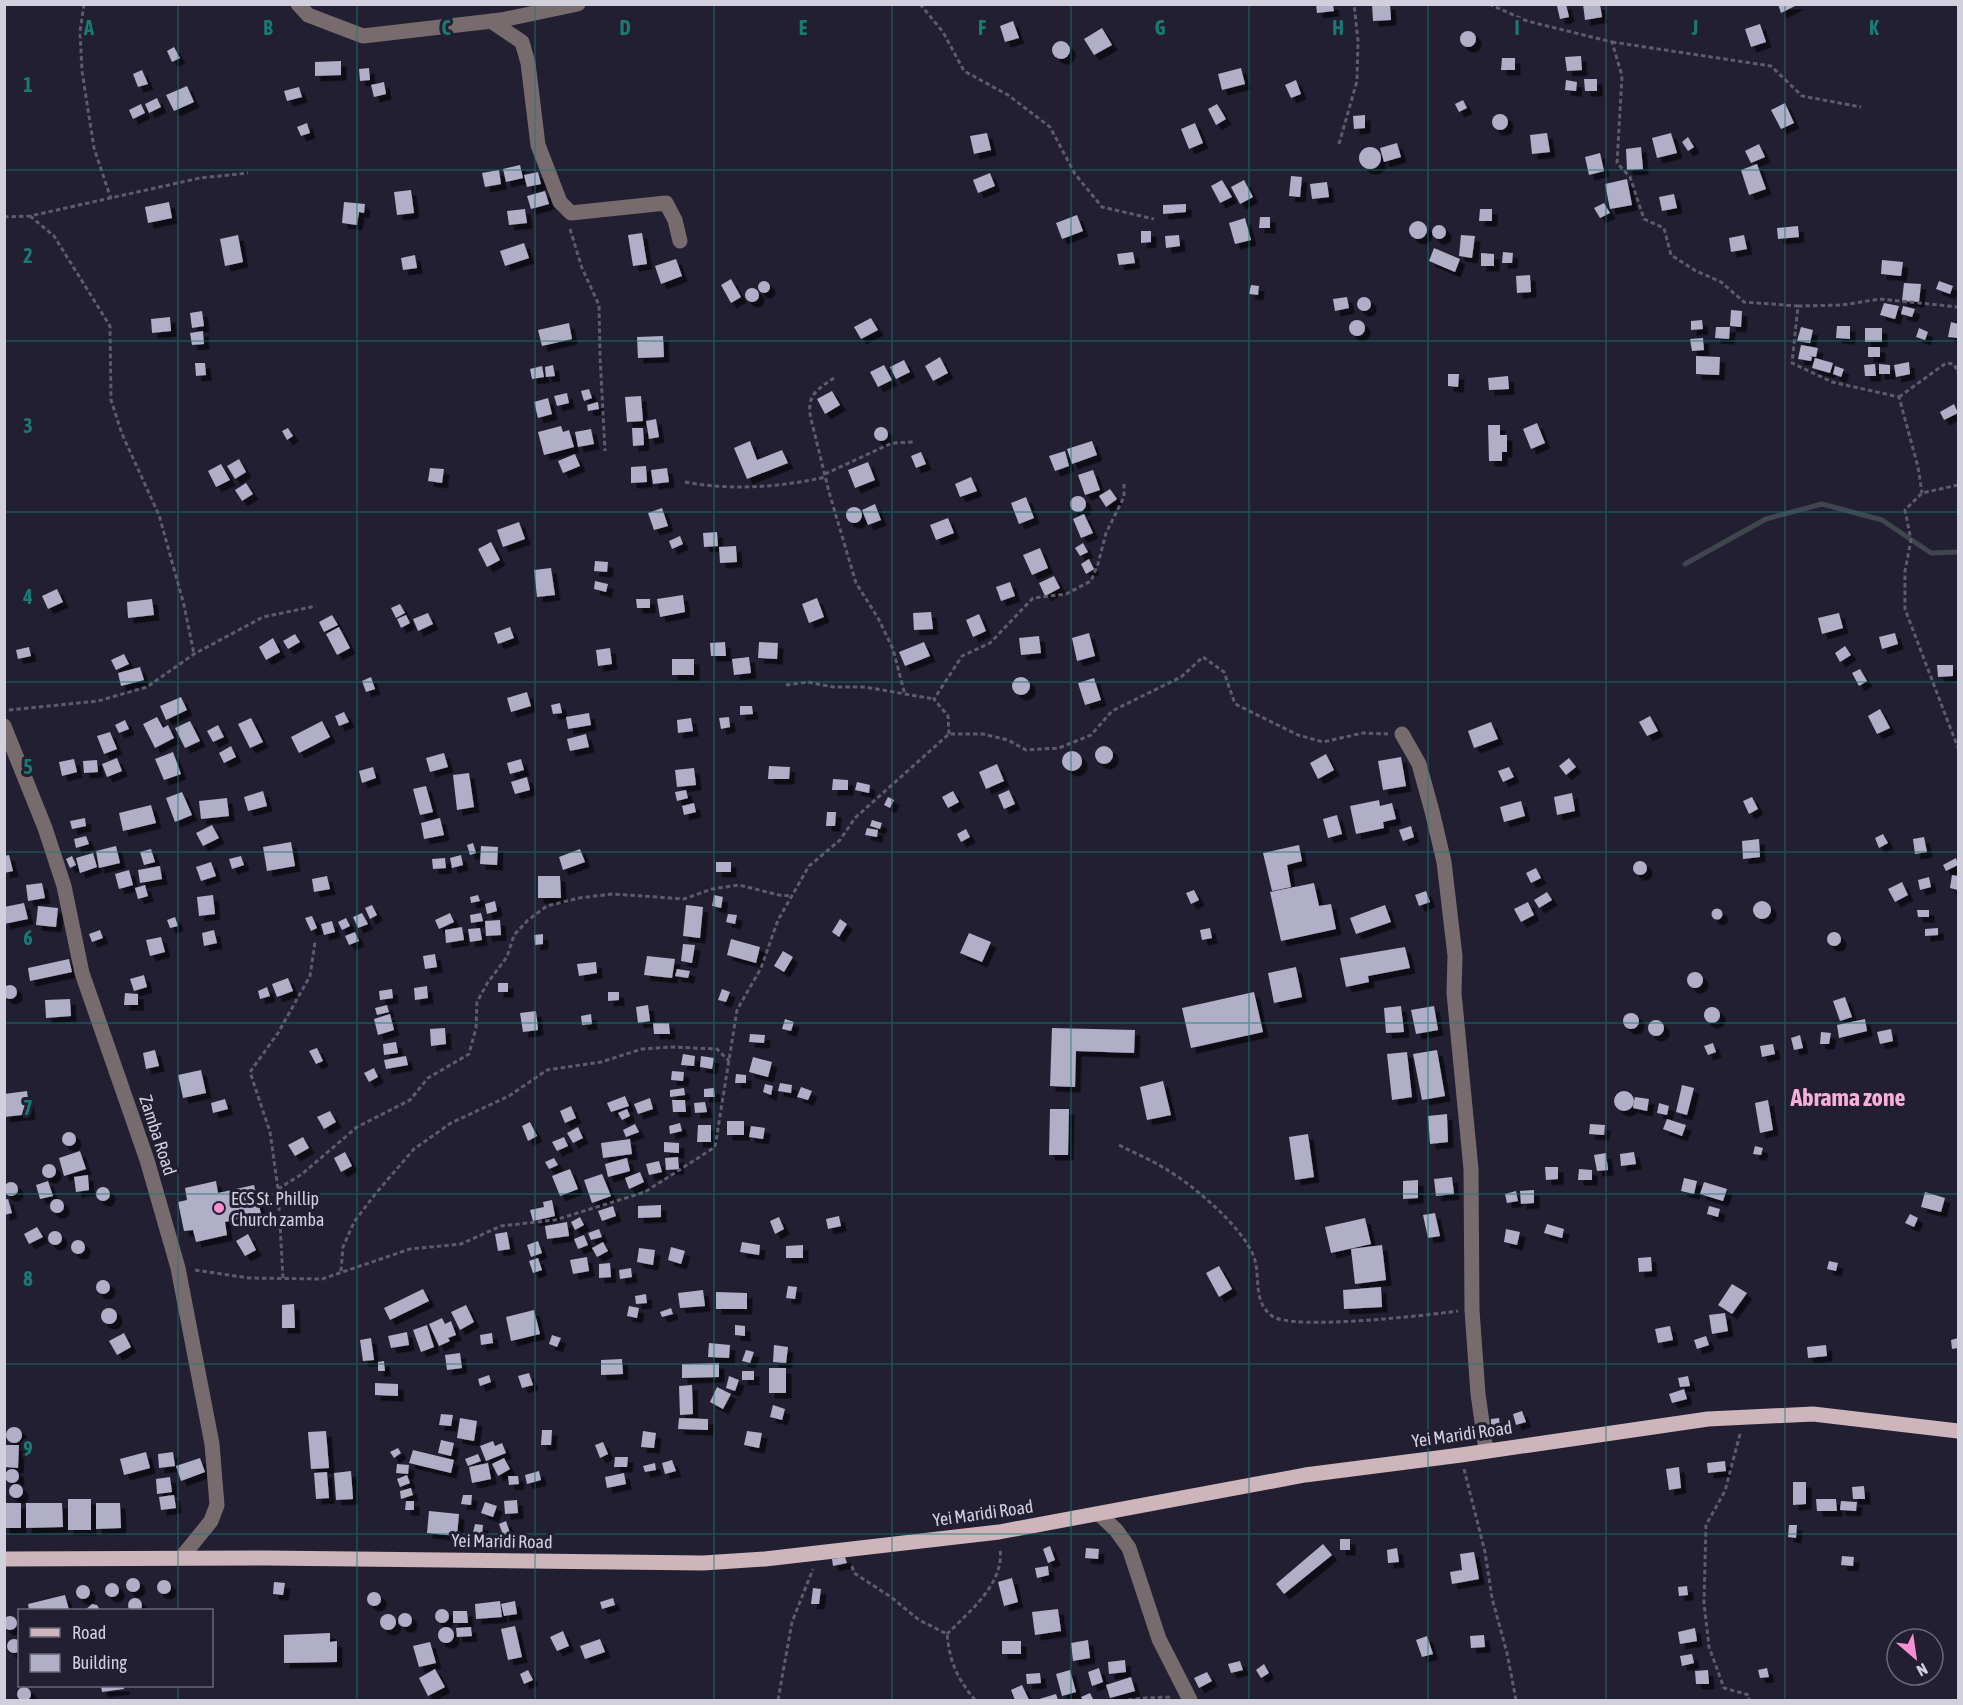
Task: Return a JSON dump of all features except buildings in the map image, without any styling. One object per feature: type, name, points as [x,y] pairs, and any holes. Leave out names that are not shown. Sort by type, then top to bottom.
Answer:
[{"type":"main road","name":"Yei Maridi Road","points":[[4,1559],[181,1558],[703,1563],[813,1554],[999,1532],[1305,1475],[1708,1419],[1813,1414],[1959,1431]]},
{"type":"street","points":[[298,4],[308,15],[363,36],[491,21],[578,4]]},
{"type":"street","points":[[491,21],[522,42],[528,63],[538,145],[562,204],[571,213],[666,203],[675,220],[680,241]]},
{"type":"street","name":"Zamba Road","points":[[4,726],[45,828],[64,886],[82,973],[147,1160],[178,1268],[212,1444],[218,1505],[211,1521],[181,1558]]},
{"type":"street","points":[[1402,735],[1419,764],[1444,862],[1455,956],[1455,993],[1471,1169],[1472,1310],[1478,1394],[1486,1450]]},
{"type":"street","points":[[1099,1514],[1116,1530],[1129,1548],[1159,1639],[1190,1699]]},
{"type":"path","points":[[84,4],[80,32],[82,71],[94,148],[111,199]]},
{"type":"path","points":[[920,4],[942,32],[964,71],[1008,95],[1050,127],[1075,174],[1102,207],[1154,219]]},
{"type":"path","points":[[1339,144],[1358,81],[1358,41],[1354,4]]},
{"type":"path","points":[[1489,4],[1527,21],[1612,42],[1771,66],[1802,96],[1861,106]]},
{"type":"path","points":[[1612,42],[1622,76],[1617,163],[1630,177],[1644,219],[1664,228],[1671,255],[1696,271],[1721,282],[1744,302],[1842,306],[1880,299],[1959,307]]},
{"type":"path","points":[[4,217],[30,216],[200,178],[248,173]]},
{"type":"path","points":[[562,204],[582,268],[599,305],[605,451]]},
{"type":"path","points":[[30,216],[54,236],[110,326],[111,400],[122,434],[159,515],[184,605],[194,654]]},
{"type":"path","points":[[1798,306],[1792,363],[1832,382],[1899,397],[1946,363],[1954,364],[1959,373]]},
{"type":"path","points":[[834,378],[814,391],[808,409],[856,583],[878,618],[893,649],[905,694]]},
{"type":"path","points":[[1899,397],[1918,467],[1922,493]]},
{"type":"path","points":[[685,482],[709,486],[789,485],[825,475],[892,443],[914,442]]},
{"type":"path","points":[[934,699],[962,656],[990,642],[1033,598],[1066,594],[1091,581],[1106,533],[1124,497],[1124,483]]},
{"type":"path","points":[[1959,485],[1922,493],[1905,510],[1911,540],[1905,571],[1905,609],[1959,748]]},
{"type":"path","points":[[4,710],[99,701],[147,687],[194,654],[263,617],[316,606]]},
{"type":"path","points":[[178,1268],[249,1278],[322,1278],[410,1249],[461,1244],[501,1226],[555,1220],[645,1192],[715,1147],[737,1010],[761,968],[778,920],[809,866],[840,840],[855,818],[949,734],[983,734],[1008,740],[1026,750],[1059,748],[1091,735],[1112,711],[1181,677],[1203,657],[1224,672],[1234,704],[1298,735],[1323,742],[1363,732],[1402,735]]},
{"type":"path","points":[[786,685],[808,682],[833,687],[865,687],[934,699],[948,716],[949,734]]},
{"type":"path","points":[[278,1189],[302,1174],[357,1127],[410,1100],[428,1078],[469,1054],[476,1028],[477,1002],[488,982],[507,957],[514,935],[528,920],[547,906],[579,898],[613,894],[684,899],[712,889],[739,885],[792,896]]},
{"type":"path","points":[[283,1278],[278,1189],[270,1132],[250,1072],[278,1033],[310,976],[315,942]]},
{"type":"path","points":[[341,1271],[343,1247],[354,1222],[414,1149],[451,1123],[509,1096],[547,1070],[601,1062],[642,1049],[672,1047],[717,1049],[729,1061]]},
{"type":"path","points":[[1119,1145],[1164,1168],[1198,1191],[1235,1227],[1254,1257],[1259,1300],[1272,1317],[1301,1323],[1413,1317],[1472,1310]]},
{"type":"path","points":[[1744,1418],[1725,1491],[1706,1525],[1704,1603],[1709,1647],[1724,1688],[1749,1695],[1749,1701]]},
{"type":"path","points":[[1461,1455],[1485,1552],[1492,1598],[1507,1653],[1516,1701]]},
{"type":"path","points":[[947,1634],[985,1597],[1002,1561],[999,1532]]},
{"type":"path","points":[[849,1550],[854,1573],[891,1597],[918,1620],[947,1634]]},
{"type":"path","points":[[778,1701],[792,1622],[814,1566],[813,1554]]},
{"type":"path","points":[[947,1634],[950,1656],[958,1680],[975,1701]]},
{"type":"path","points":[[1128,1701],[1145,1698],[1190,1699]]},
{"type":"waterway","points":[[1685,564],[1766,519],[1822,504],[1882,520],[1931,553],[1958,552]]},
{"type":"place","name":"ECS St. Phillip Church zamba","points":[[219,1208]]},
{"type":"district","name":"Abrama zone","points":[[1848,1097]]}]
